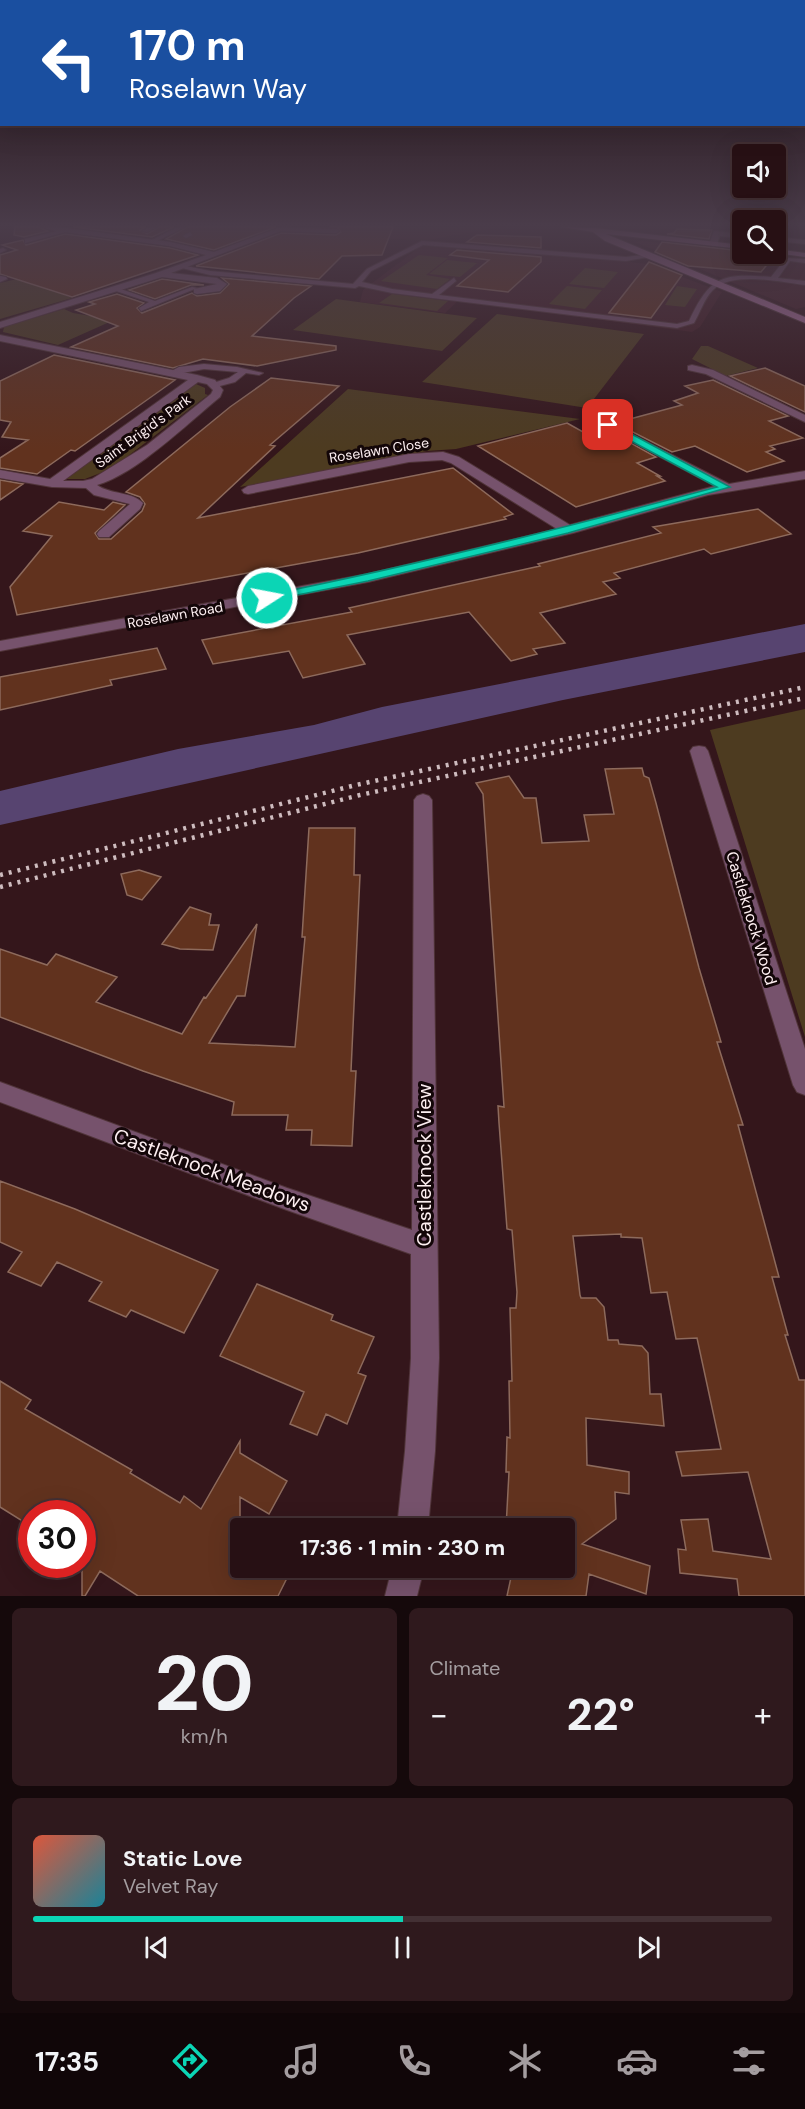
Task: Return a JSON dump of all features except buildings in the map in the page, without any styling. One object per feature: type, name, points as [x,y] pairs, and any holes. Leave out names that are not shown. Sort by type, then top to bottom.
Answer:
[{"type":"main road","points":[[761,301],[805,320]]},
{"type":"street","points":[[0,325],[78,301]]},
{"type":"street","name":"Saint Brigid's Park","points":[[0,338],[197,378],[216,385],[218,390],[216,395],[182,422],[107,478],[89,484],[53,483],[0,474]]},
{"type":"street","points":[[692,368],[709,372],[805,419]]},
{"type":"street","name":"Saint Brigid's Park","points":[[53,483],[197,378]]},
{"type":"street","points":[[608,425],[726,487]]},
{"type":"street","name":"Roselawn Close","points":[[248,490],[409,458],[443,456],[455,460],[568,530]]},
{"type":"street","name":"Roselawn Road","points":[[0,646],[368,578],[568,530],[726,487],[805,475]]},
{"type":"street","points":[[89,484],[96,492],[126,498],[136,503],[136,506],[104,534]]},
{"type":"street","name":"Castleknock Wood","points":[[699,751],[805,1085]]},
{"type":"street","name":"Castleknock View","points":[[413,1518],[418,1483],[425,1358],[423,800]]},
{"type":"street","name":"Castleknock Meadows","points":[[0,1092],[287,1199],[424,1246]]},
{"type":"street","points":[[401,1596],[406,1578]]},
{"type":"lane","points":[[141,309],[159,301]]},
{"type":"lane","points":[[478,301],[677,326],[692,322],[703,301]]},
{"type":"lane","points":[[172,373],[182,368],[198,366],[259,373]]},
{"type":"lane","points":[[216,385],[232,380],[244,371]]},
{"type":"shaded area","points":[[0,301],[60,301],[0,319]]},
{"type":"shaded area","points":[[333,301],[354,301],[477,318],[442,351],[293,330]]},
{"type":"shaded area","points":[[360,301],[457,301],[445,313]]},
{"type":"shaded area","points":[[381,301],[447,301],[437,311],[379,303]]},
{"type":"shaded area","points":[[462,301],[716,301],[700,327],[692,332]]},
{"type":"shaded area","points":[[552,301],[592,301],[585,309],[549,304]]},
{"type":"shaded area","points":[[667,301],[689,301],[685,307],[665,305]]},
{"type":"shaded area","points":[[778,301],[805,301],[805,307],[796,309]]},
{"type":"shaded area","points":[[64,309],[73,313],[114,320],[58,345],[3,332],[4,327]]},
{"type":"shaded area","points":[[497,314],[644,334],[587,408],[422,382]]},
{"type":"shaded area","points":[[701,346],[708,346],[758,368],[726,376],[692,359]]},
{"type":"shaded area","points":[[196,384],[205,388],[205,394],[208,395],[107,472],[85,479],[66,479]]},
{"type":"shaded area","points":[[348,389],[580,419],[456,449],[427,451],[240,487]]},
{"type":"shaded area","points":[[805,624],[805,652],[563,700],[0,825],[0,791],[178,749],[314,725],[382,707]]},
{"type":"shaded area","points":[[805,709],[805,1037],[710,730]]},
{"type":"railway","points":[[0,875],[356,785],[805,687]]},
{"type":"railway","points":[[0,887],[360,795],[805,698]]},
{"type":"route","points":[[267,598],[368,578],[568,530],[726,487],[608,425]]}]
